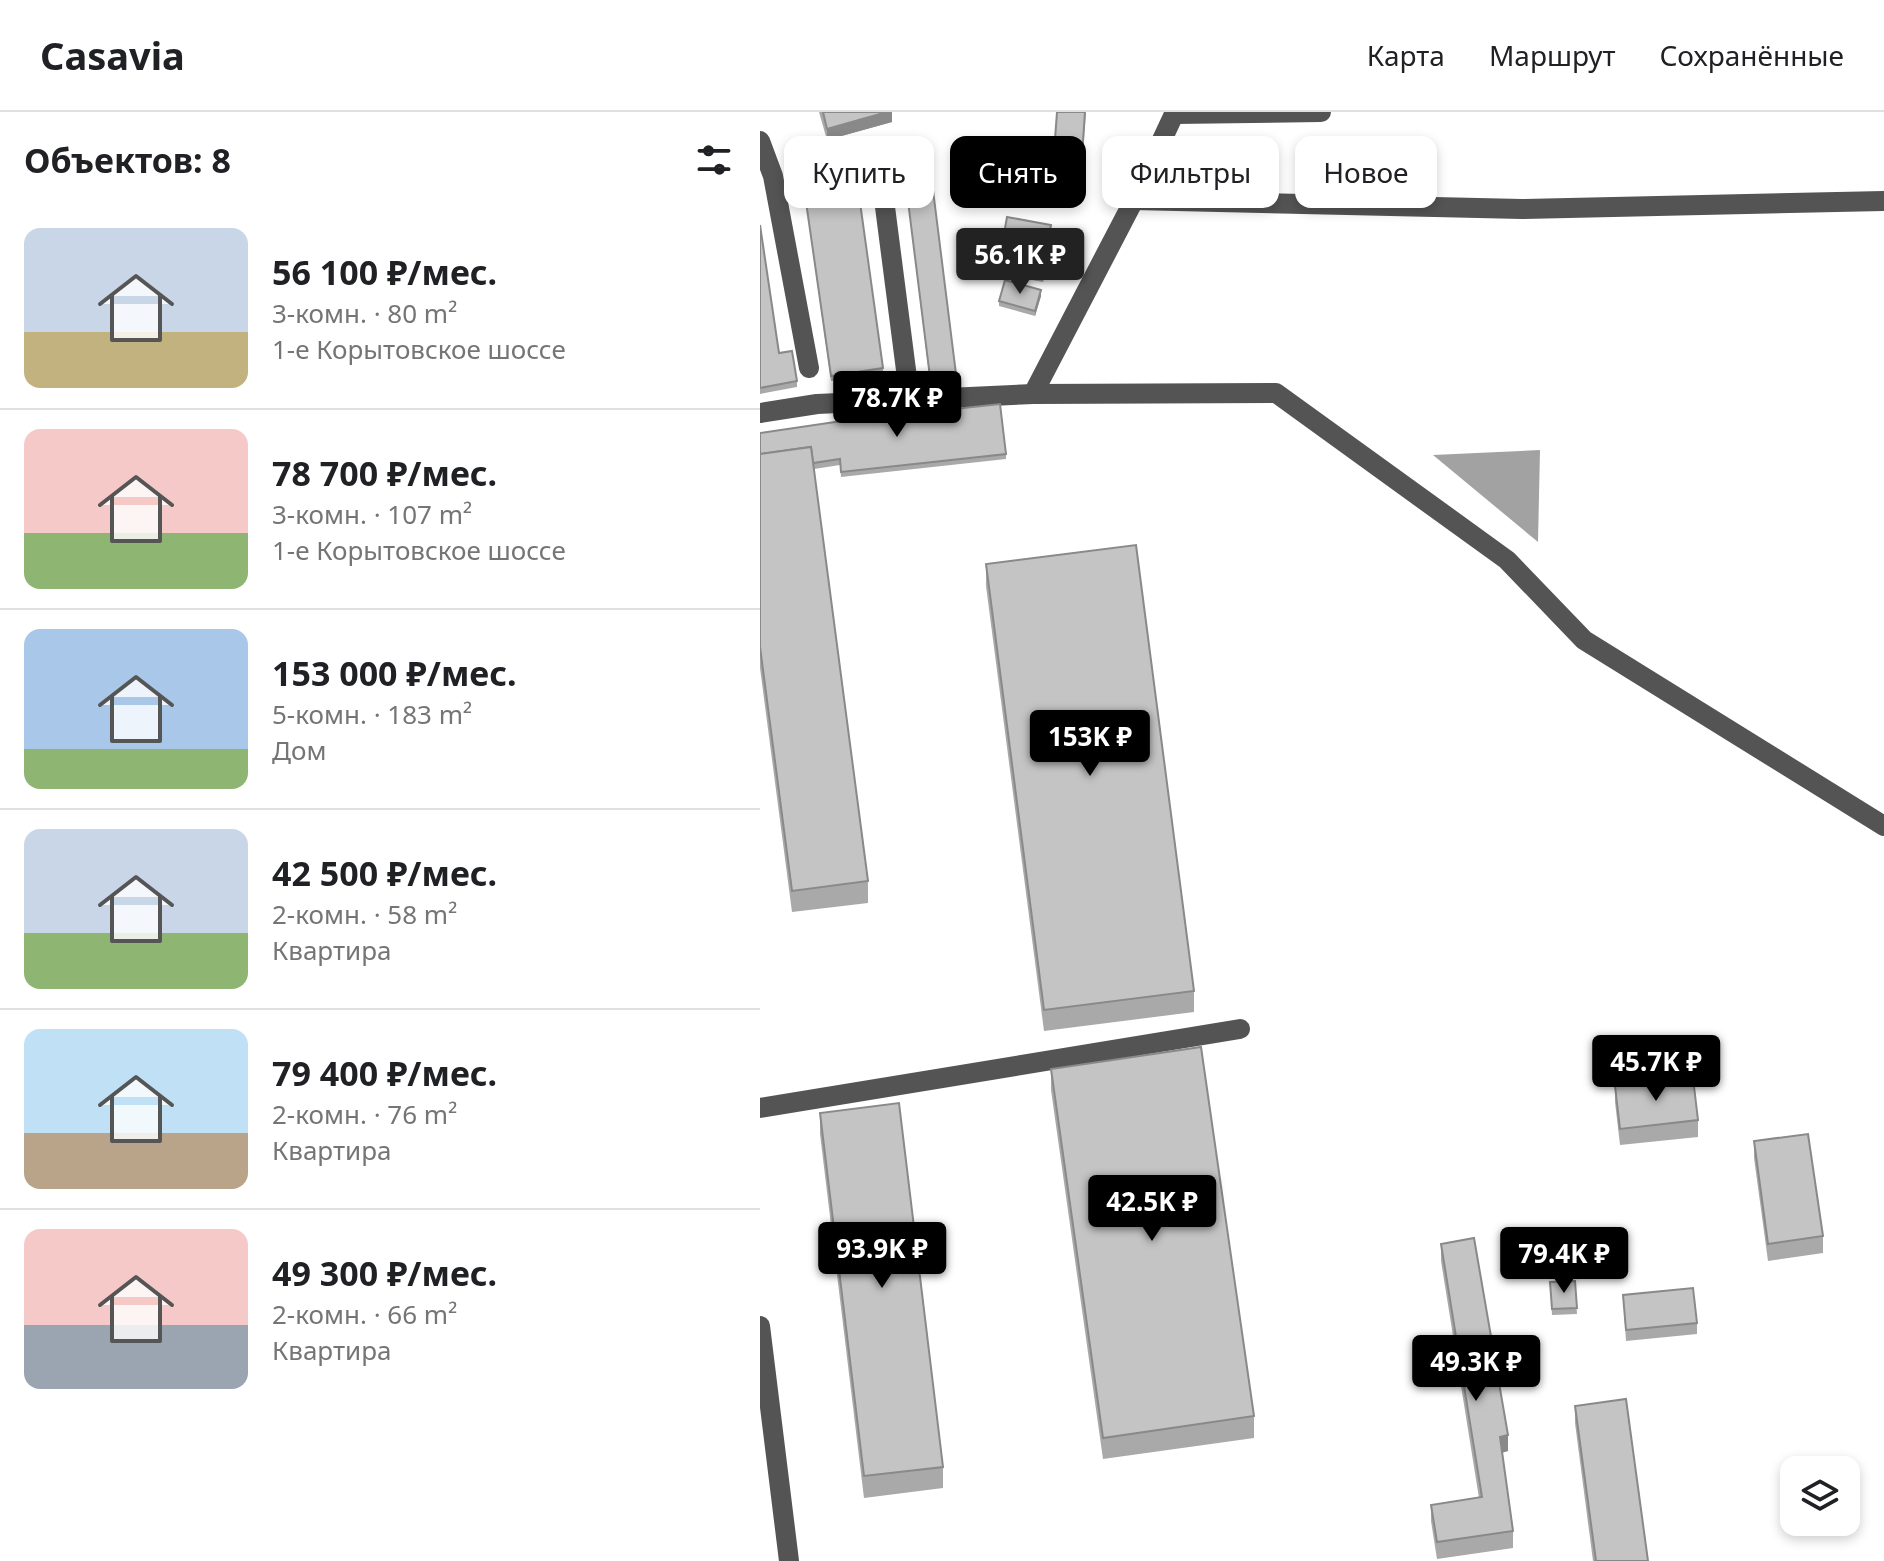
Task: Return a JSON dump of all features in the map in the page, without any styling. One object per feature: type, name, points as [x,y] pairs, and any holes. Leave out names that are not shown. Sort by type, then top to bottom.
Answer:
[{"type":"street","points":[[1164,136],[1175,113],[1321,112]]},
{"type":"street","points":[[760,141],[773,176],[809,368]]},
{"type":"street","points":[[1279,203],[1522,209],[1884,201]]},
{"type":"street","points":[[885,208],[910,401]]},
{"type":"street","points":[[1033,394],[1130,208]]},
{"type":"street","points":[[760,413],[817,404],[1033,394],[1276,393],[1507,560],[1584,640],[1884,826]]},
{"type":"street","points":[[760,1108],[1240,1029]]},
{"type":"street","points":[[760,1326],[789,1561]]},
{"type":"shaded area","points":[[1540,450],[1538,542],[1433,455]]},
{"type":"building","points":[[823,112],[887,112],[827,129]]},
{"type":"building","points":[[1057,112],[1085,112],[1083,136],[1055,136]]},
{"type":"building","points":[[934,198],[956,374],[930,377],[909,208],[934,208]]},
{"type":"building","points":[[807,208],[861,208],[883,368],[831,376]]},
{"type":"building","points":[[1007,217],[1051,225],[1043,270],[999,262]]},
{"type":"building","points":[[760,225],[779,353],[792,351],[797,381],[760,388]]},
{"type":"building","points":[[1005,280],[1041,290],[1035,311],[999,301]]},
{"type":"building","points":[[1000,404],[1006,454],[841,472],[840,459],[813,463],[811,447],[760,454],[760,433]]},
{"type":"building","points":[[811,447],[868,881],[792,891],[760,647],[760,454]]},
{"type":"building","points":[[1136,545],[1194,991],[1044,1010],[986,564]]},
{"type":"building","points":[[1201,1047],[1254,1416],[1103,1438],[1051,1069]]},
{"type":"building","points":[[1693,1078],[1698,1120],[1620,1129],[1615,1086]]},
{"type":"building","points":[[899,1103],[943,1467],[864,1476],[820,1113]]},
{"type":"building","points":[[1808,1134],[1823,1236],[1768,1244],[1754,1141]]},
{"type":"building","points":[[1474,1238],[1508,1435],[1500,1437],[1513,1531],[1437,1542],[1431,1505],[1482,1497],[1441,1244]]},
{"type":"building","points":[[1575,1281],[1577,1308],[1552,1309],[1550,1282]]},
{"type":"building","points":[[1693,1288],[1697,1323],[1626,1330],[1623,1295]]},
{"type":"building","points":[[1626,1399],[1648,1561],[1596,1561],[1575,1406]]}]
